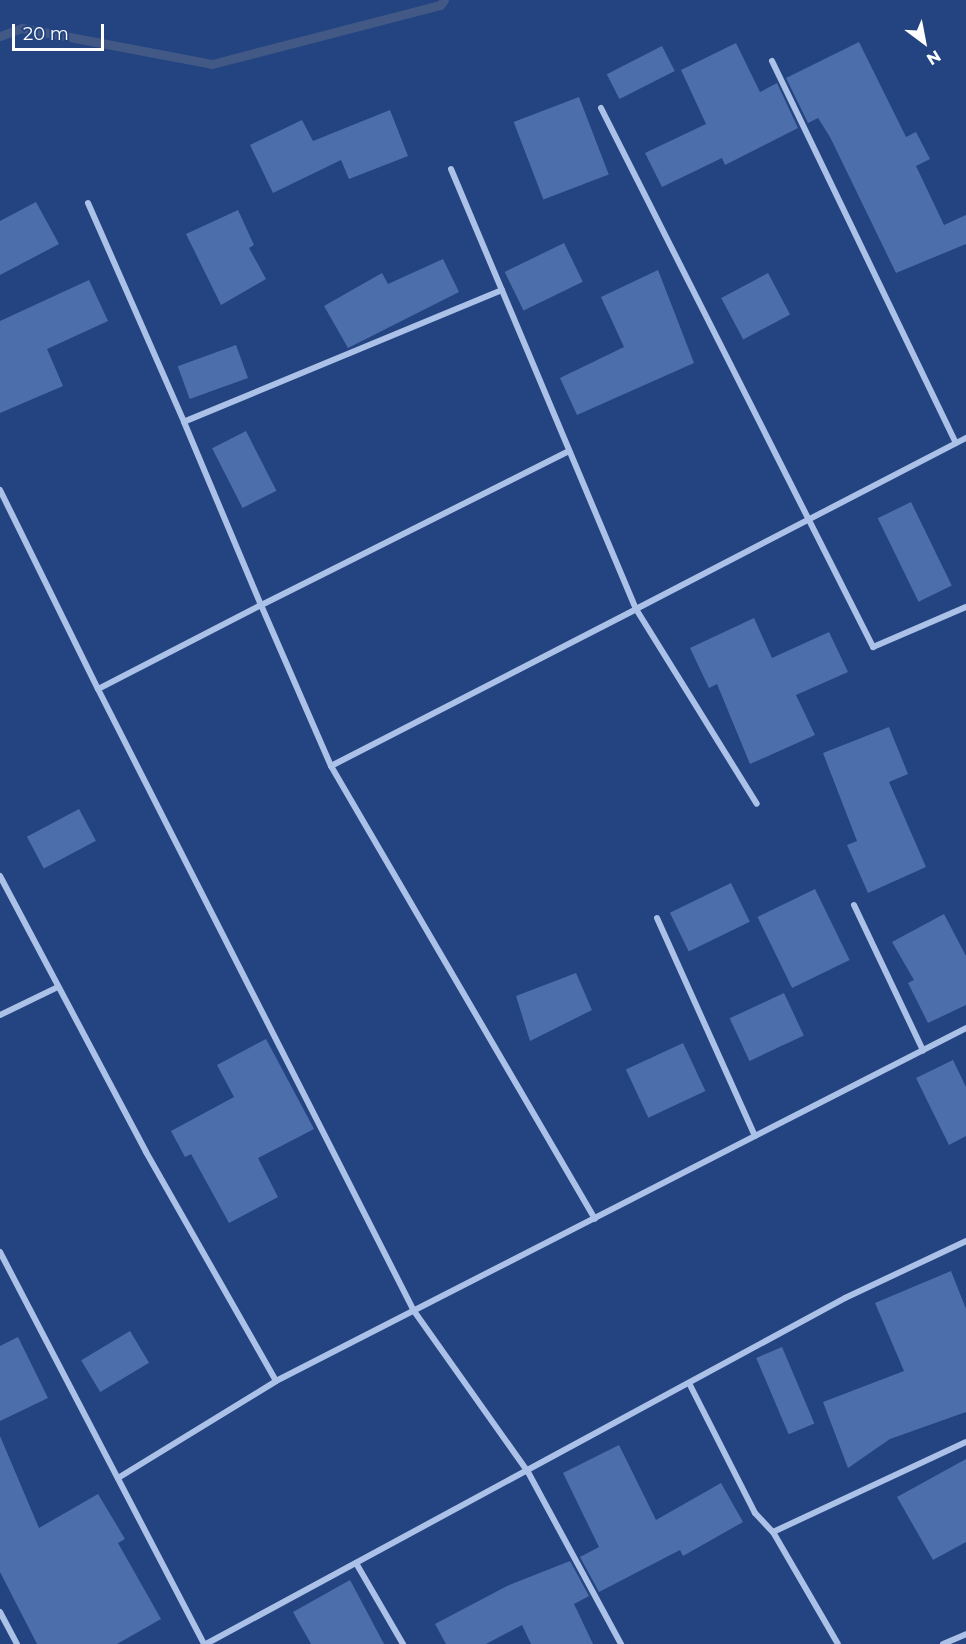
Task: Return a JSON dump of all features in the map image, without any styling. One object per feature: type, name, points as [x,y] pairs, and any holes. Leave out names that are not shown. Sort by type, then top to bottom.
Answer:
[{"type":"street","points":[[772,61],[956,443]]},
{"type":"street","points":[[601,108],[807,523],[873,647],[966,607]]},
{"type":"street","points":[[451,169],[636,609],[758,804]]},
{"type":"street","points":[[88,203],[331,766],[595,1219]]},
{"type":"street","points":[[184,422],[502,290]]},
{"type":"street","points":[[331,766],[807,523],[966,438]]},
{"type":"street","points":[[98,689],[569,451]]},
{"type":"street","points":[[0,490],[98,689],[414,1311],[528,1472],[621,1644]]},
{"type":"street","points":[[0,876],[58,987],[276,1381]]},
{"type":"street","points":[[854,905],[924,1050]]},
{"type":"street","points":[[657,918],[755,1136]]},
{"type":"street","points":[[0,1015],[58,987]]},
{"type":"street","points":[[118,1478],[276,1381],[966,1028]]},
{"type":"street","points":[[0,1252],[205,1644],[528,1472],[845,1298],[966,1241]]},
{"type":"street","points":[[689,1383],[755,1513],[773,1532],[838,1644]]},
{"type":"street","points":[[773,1532],[966,1442]]},
{"type":"street","points":[[356,1563],[404,1644]]},
{"type":"street","points":[[0,1612],[17,1644]]},
{"type":"street","points":[[943,1644],[966,1634]]},
{"type":"building","points":[[859,42],[906,137],[916,132],[930,159],[916,166],[944,225],[966,215],[966,244],[896,273],[830,137],[818,118],[808,123],[786,78]]},
{"type":"building","points":[[736,43],[760,92],[777,83],[798,128],[725,165],[722,158],[662,187],[645,153],[706,124],[681,70]]},
{"type":"building","points":[[662,46],[675,71],[619,99],[607,74]]},
{"type":"building","points":[[579,97],[609,174],[543,200],[514,122]]},
{"type":"building","points":[[390,110],[408,156],[349,179],[341,160],[273,193],[250,145],[302,120],[313,141]]},
{"type":"building","points":[[36,202],[59,244],[0,275],[0,221]]},
{"type":"building","points":[[238,210],[254,245],[249,248],[266,279],[221,305],[186,234]]},
{"type":"building","points":[[564,243],[583,282],[524,311],[505,272]]},
{"type":"building","points":[[443,259],[459,292],[348,348],[324,306],[382,273],[388,284]]},
{"type":"building","points":[[658,270],[694,363],[577,415],[560,378],[624,347],[601,297]]},
{"type":"building","points":[[768,273],[790,314],[743,339],[721,298]]},
{"type":"building","points":[[89,280],[108,321],[47,349],[63,386],[0,413],[0,321]]},
{"type":"building","points":[[236,345],[248,378],[190,399],[178,366]]},
{"type":"building","points":[[246,431],[276,491],[243,508],[212,448]]},
{"type":"building","points":[[911,502],[952,586],[919,602],[878,518]]},
{"type":"building","points":[[754,618],[772,658],[829,632],[848,672],[796,695],[815,735],[750,764],[717,684],[709,688],[690,648]]},
{"type":"building","points":[[889,727],[908,774],[889,782],[926,867],[868,893],[847,845],[857,841],[823,753]]},
{"type":"building","points":[[79,809],[96,841],[44,868],[27,837]]},
{"type":"building","points":[[731,883],[750,922],[689,951],[670,913]]},
{"type":"building","points":[[815,889],[850,960],[792,988],[757,917]]},
{"type":"building","points":[[944,914],[966,956],[966,1005],[928,1023],[908,983],[914,980],[892,942]]},
{"type":"building","points":[[576,973],[592,1010],[530,1041],[516,996]]},
{"type":"building","points":[[784,993],[804,1036],[749,1061],[730,1018]]},
{"type":"building","points":[[266,1039],[314,1129],[258,1158],[278,1197],[229,1223],[191,1154],[185,1157],[171,1131],[234,1097],[217,1065]]},
{"type":"building","points":[[683,1043],[705,1091],[648,1118],[626,1070]]},
{"type":"building","points":[[953,1060],[966,1087],[966,1136],[949,1145],[916,1078]]},
{"type":"building","points":[[951,1271],[966,1309],[966,1412],[890,1439],[848,1468],[823,1402],[904,1371],[875,1303]]},
{"type":"building","points":[[130,1331],[149,1363],[100,1392],[81,1360]]},
{"type":"building","points":[[18,1337],[48,1398],[0,1421],[0,1346]]},
{"type":"building","points":[[782,1347],[814,1423],[789,1434],[756,1358]]},
{"type":"building","points":[[0,1436],[39,1528],[98,1494],[125,1539],[118,1543],[161,1619],[117,1644],[37,1644],[0,1572]]},
{"type":"building","points":[[619,1445],[656,1520],[721,1483],[743,1522],[683,1556],[680,1550],[599,1592],[580,1557],[599,1547],[563,1473]]},
{"type":"building","points":[[966,1459],[966,1542],[933,1560],[897,1497]]},
{"type":"building","points":[[570,1561],[589,1596],[574,1604],[593,1644],[531,1644],[522,1625],[486,1644],[446,1644],[435,1624],[507,1586]]},
{"type":"building","points":[[350,1580],[384,1644],[311,1644],[293,1612]]},
{"type":"waterway","points":[[0,36],[22,28],[212,64],[440,5],[444,0]]}]
